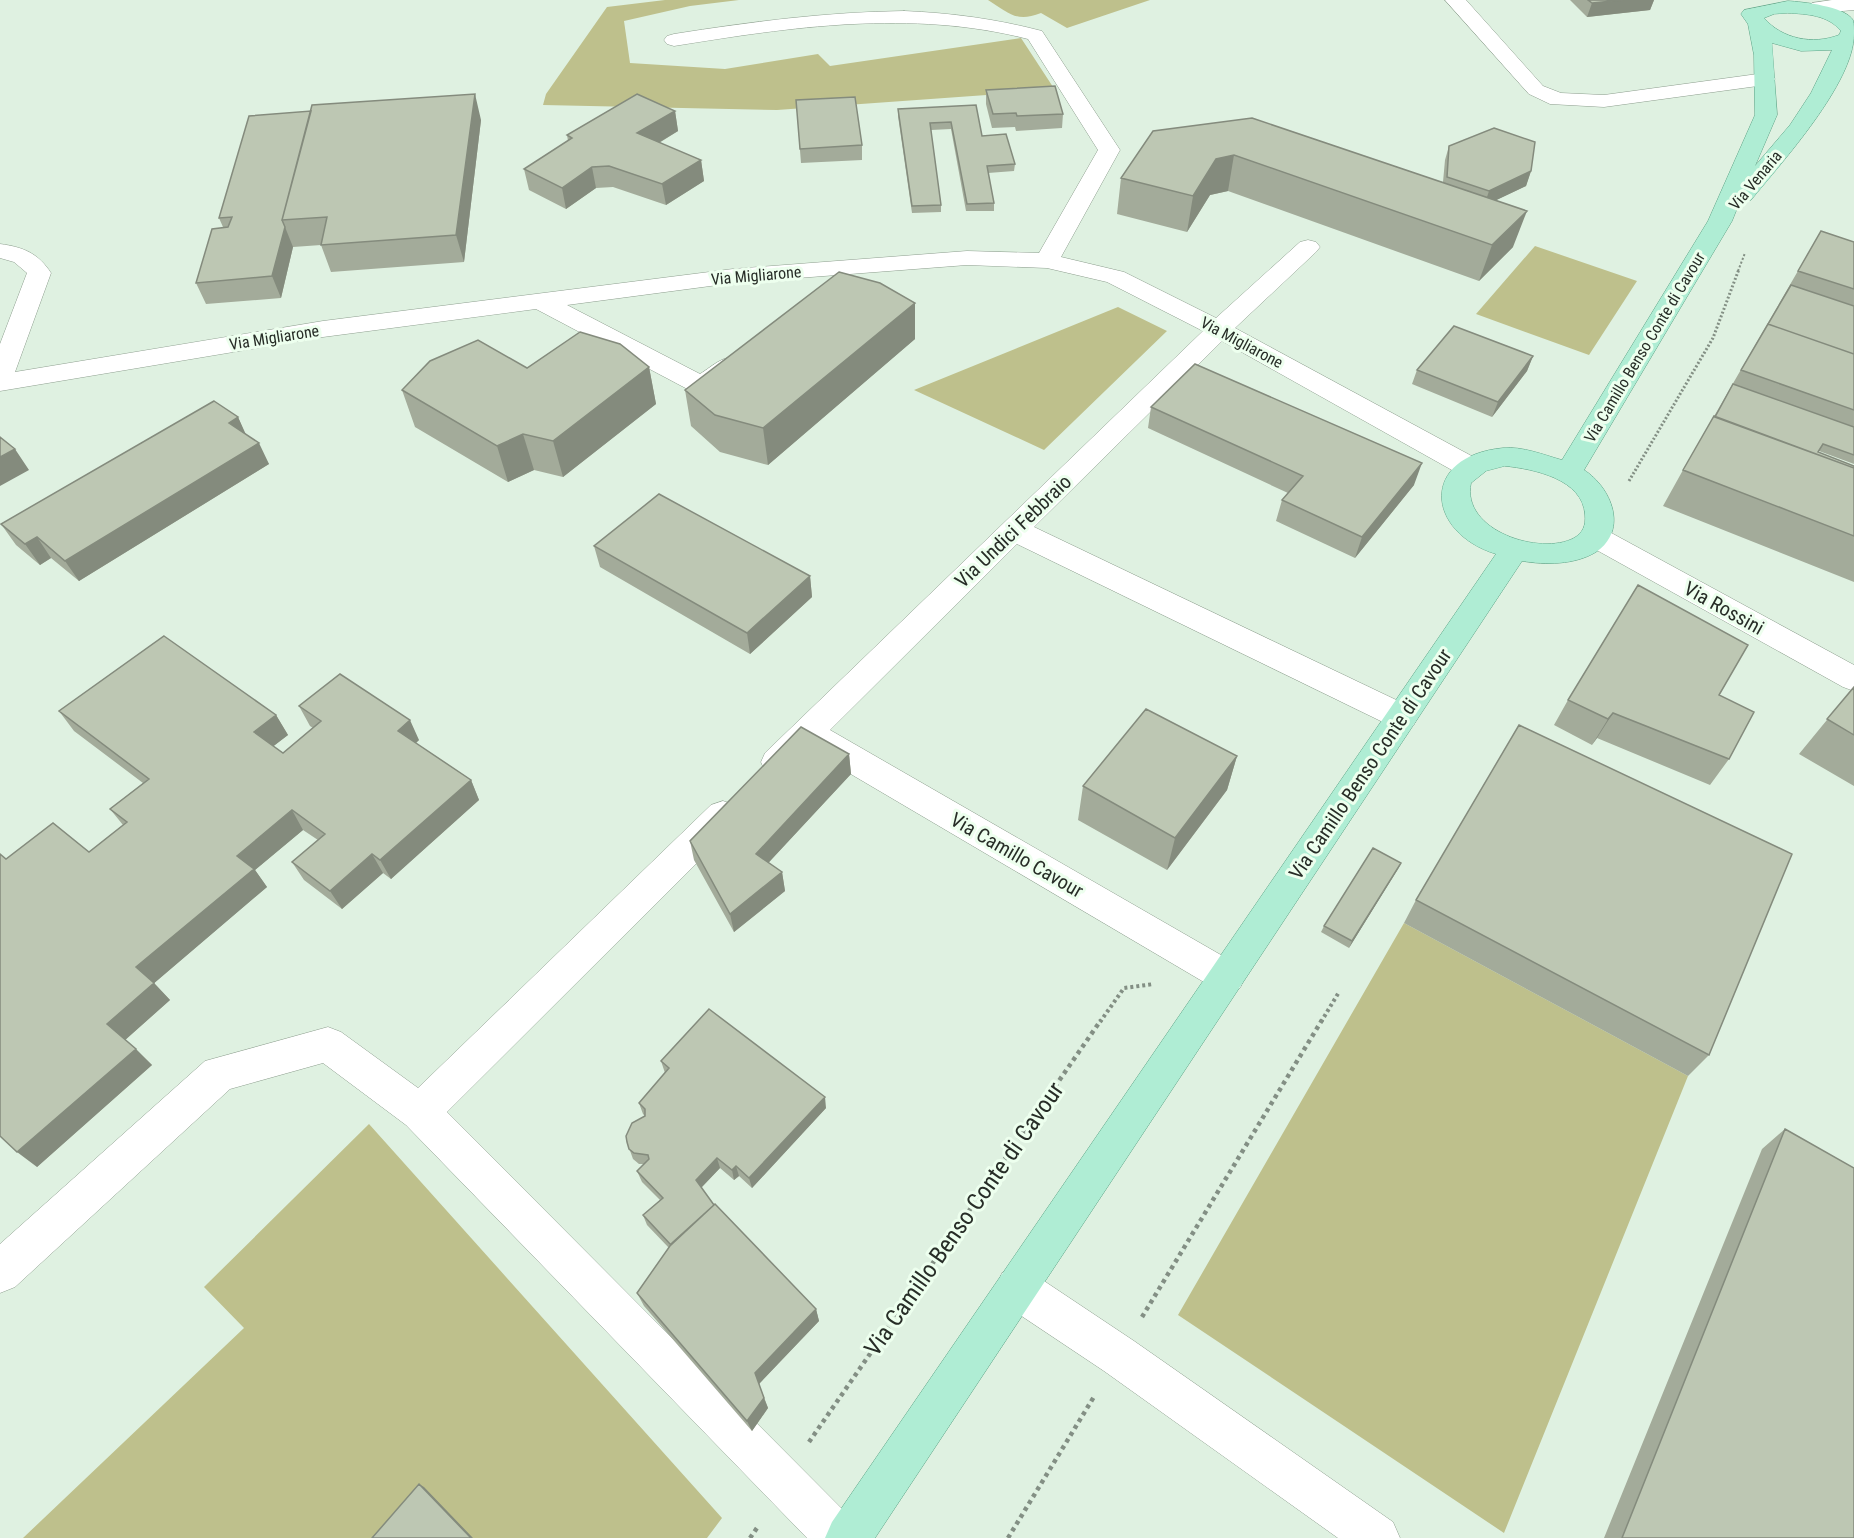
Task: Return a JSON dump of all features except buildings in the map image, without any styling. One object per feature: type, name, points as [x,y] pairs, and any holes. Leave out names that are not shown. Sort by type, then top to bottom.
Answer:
[{"type":"main road","points":[[1737,0],[1756,21],[1768,33],[1802,44],[1837,44],[1851,33],[1847,22],[1835,14],[1819,7],[1781,1],[1758,9],[1756,21]]},
{"type":"main road","name":"Via Venaria","points":[[1720,221],[1766,116],[1764,55],[1756,21]]},
{"type":"main road","name":"Via Venaria","points":[[1720,221],[1798,129],[1822,93],[1851,33]]},
{"type":"main road","name":"Via Camillo Benso Conte di Cavour","points":[[1568,473],[1720,221]]},
{"type":"main road","points":[[1505,457],[1537,461],[1568,473],[1583,484],[1594,497],[1600,511],[1600,524],[1594,536],[1581,547],[1561,553],[1538,554],[1514,550],[1490,540],[1471,527],[1458,511],[1454,494],[1458,479],[1469,467],[1485,460],[1505,457]]},
{"type":"main road","name":"Via Camillo Benso Conte di Cavour","points":[[848,1538],[1514,550]]},
{"type":"street","points":[[1455,0],[1536,90],[1558,99],[1604,101],[1765,79]]},
{"type":"street","points":[[1819,7],[1854,4]]},
{"type":"street","points":[[674,40],[807,18],[908,12],[959,13],[1017,27],[1035,35],[1109,150],[1047,261]]},
{"type":"street","name":"Via Undici Febbraio","points":[[420,1113],[1219,329],[1308,247]]},
{"type":"street","points":[[0,251],[18,253],[32,263],[39,273],[0,378]]},
{"type":"street","name":"Via Migliarone","points":[[0,383],[323,328],[733,276],[811,282],[967,258],[1047,261],[1115,277],[1219,329],[1469,467]]},
{"type":"street","points":[[540,301],[702,386],[748,351]]},
{"type":"street","points":[[1014,530],[1401,717]]},
{"type":"street","name":"Via Rossini","points":[[1594,536],[1854,680]]},
{"type":"street","name":"Via Camillo Cavour","points":[[807,733],[1227,977]]},
{"type":"street","points":[[0,1272],[219,1074],[328,1044],[420,1113],[839,1538]]},
{"type":"street","points":[[1017,1288],[1119,1356],[1377,1538]]},
{"type":"path","points":[[1625,488],[1713,338],[1745,252]]},
{"type":"path","name":"Via Camillo Benso Conte di Cavour","points":[[750,1538],[782,1480],[1124,987],[1158,984]]},
{"type":"path","points":[[1008,1538],[1339,992]]},
{"type":"green space","points":[[665,0],[739,0],[690,6],[624,21],[630,63],[725,69],[818,54],[830,66],[1021,38],[1055,90],[777,110],[543,105],[546,94],[607,7]]},
{"type":"green space","points":[[988,0],[1150,0],[1067,28],[1041,13],[1025,17],[1013,15]]},
{"type":"green space","points":[[1535,246],[1637,281],[1589,355],[1476,314]]},
{"type":"green space","points":[[1118,307],[1167,331],[1044,450],[914,390]]},
{"type":"green space","points":[[1404,923],[1688,1076],[1504,1533],[1178,1315]]},
{"type":"green space","points":[[369,1124],[722,1518],[707,1538],[23,1538],[244,1328],[204,1287]]}]
